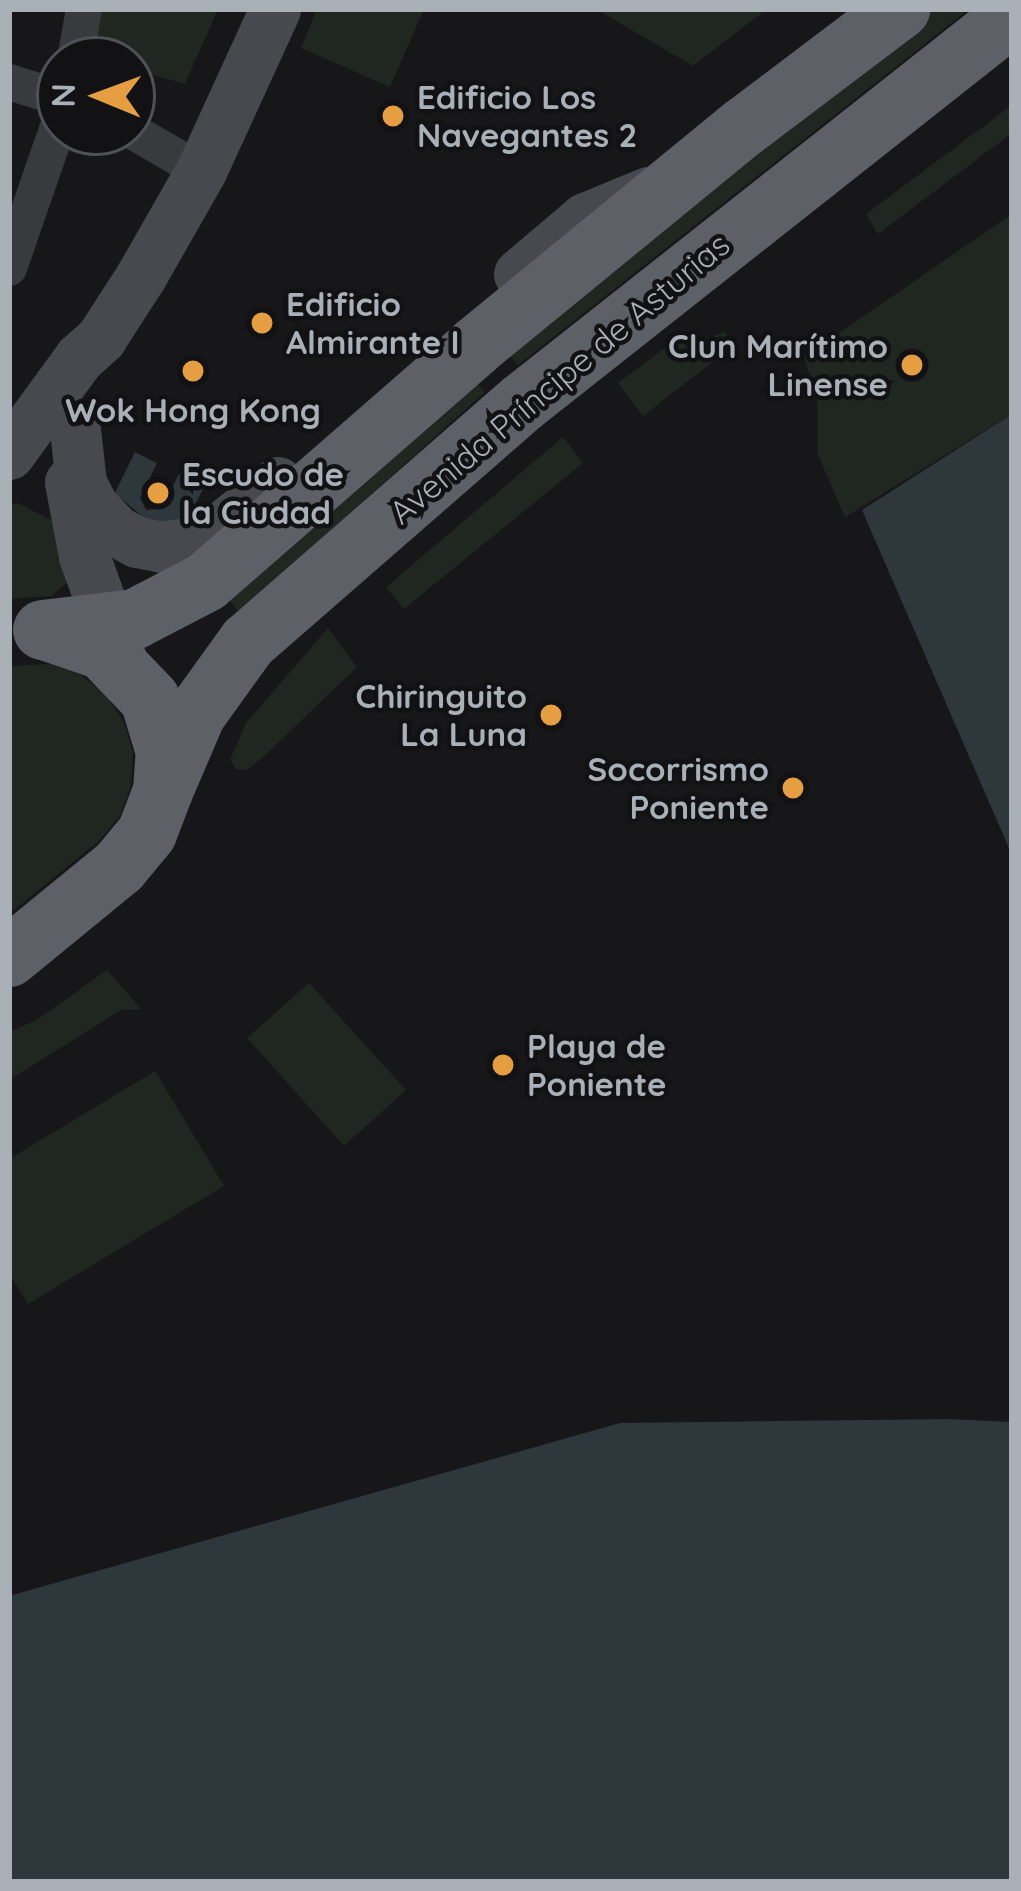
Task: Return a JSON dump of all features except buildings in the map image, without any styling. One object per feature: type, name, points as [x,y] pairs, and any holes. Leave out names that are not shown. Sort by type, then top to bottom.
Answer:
[{"type":"highway","points":[[116,647],[135,619],[206,582],[475,347],[669,188],[900,9]]},
{"type":"highway","name":"Avenida Príncipe de Asturias","points":[[9,957],[119,867],[147,833],[196,714],[248,642],[608,332],[1012,16]]},
{"type":"highway","points":[[26,632],[116,647]]},
{"type":"highway","points":[[116,647],[161,724],[166,752],[163,790]]},
{"type":"main road","points":[[9,454],[79,358],[101,338],[201,171],[275,9]]},
{"type":"main road","points":[[75,430],[81,483],[102,519],[137,542],[163,547],[205,540],[585,218],[614,202],[669,188]]},
{"type":"main road","points":[[101,338],[98,364],[75,430],[73,512],[116,647]]},
{"type":"street","points":[[156,145],[201,171]]},
{"type":"street","points":[[9,268],[48,156]]},
{"type":"shaded area","points":[[101,9],[218,9],[185,84],[156,76],[156,36],[96,36]]},
{"type":"shaded area","points":[[317,9],[424,9],[390,87],[301,48]]},
{"type":"shaded area","points":[[596,9],[767,9],[693,66]]},
{"type":"shaded area","points":[[932,9],[969,9],[518,365],[504,350]]},
{"type":"shaded area","points":[[1012,105],[1012,133],[878,234],[866,214]]},
{"type":"shaded area","name":"Clun Marítimo Linense","points":[[1012,214],[1012,414],[845,517],[818,455],[817,398],[804,357]]},
{"type":"shaded area","points":[[725,332],[733,346],[643,416],[618,383],[677,339],[695,343]]},
{"type":"shaded area","points":[[471,377],[485,392],[239,613],[226,596]]},
{"type":"shaded area","points":[[1012,414],[1012,855],[862,510]]},
{"type":"shaded area","points":[[563,437],[583,463],[404,609],[386,587]]},
{"type":"shaded area","points":[[135,452],[157,463],[140,498],[146,510],[162,508],[179,474],[205,485],[184,527],[144,518],[115,493]]},
{"type":"shaded area","points":[[18,503],[55,522],[68,582],[52,596],[9,599],[9,506]]},
{"type":"shaded area","points":[[328,628],[357,667],[261,759],[246,770],[236,769],[230,760],[246,723]]},
{"type":"shaded area","points":[[50,664],[81,675],[106,695],[124,722],[133,753],[131,786],[120,816],[99,841],[9,914],[9,666]]},
{"type":"shaded area","points":[[107,970],[141,1009],[121,1010],[9,1080],[9,1032],[37,1020]]},
{"type":"shaded area","points":[[309,983],[406,1090],[344,1146],[247,1038]]},
{"type":"shaded area","points":[[155,1071],[224,1186],[28,1304],[9,1273],[9,1159]]},
{"type":"shaded area","points":[[1012,1422],[1012,1882],[9,1882],[9,1596],[620,1423]]},
{"type":"place","name":"Edificio Los Navegantes 2","points":[[393,116]]},
{"type":"place","name":"Edificio Almirante I","points":[[262,323]]},
{"type":"place","name":"Clun Marítimo Linense","points":[[912,365]]},
{"type":"place","name":"Wok Hong Kong","points":[[193,371]]},
{"type":"place","name":"Escudo de la Ciudad","points":[[158,493]]},
{"type":"place","name":"Chiringuito La Luna","points":[[551,715]]},
{"type":"place","name":"Socorrismo Poniente","points":[[793,788]]},
{"type":"place","name":"Playa de Poniente","points":[[503,1065]]}]
